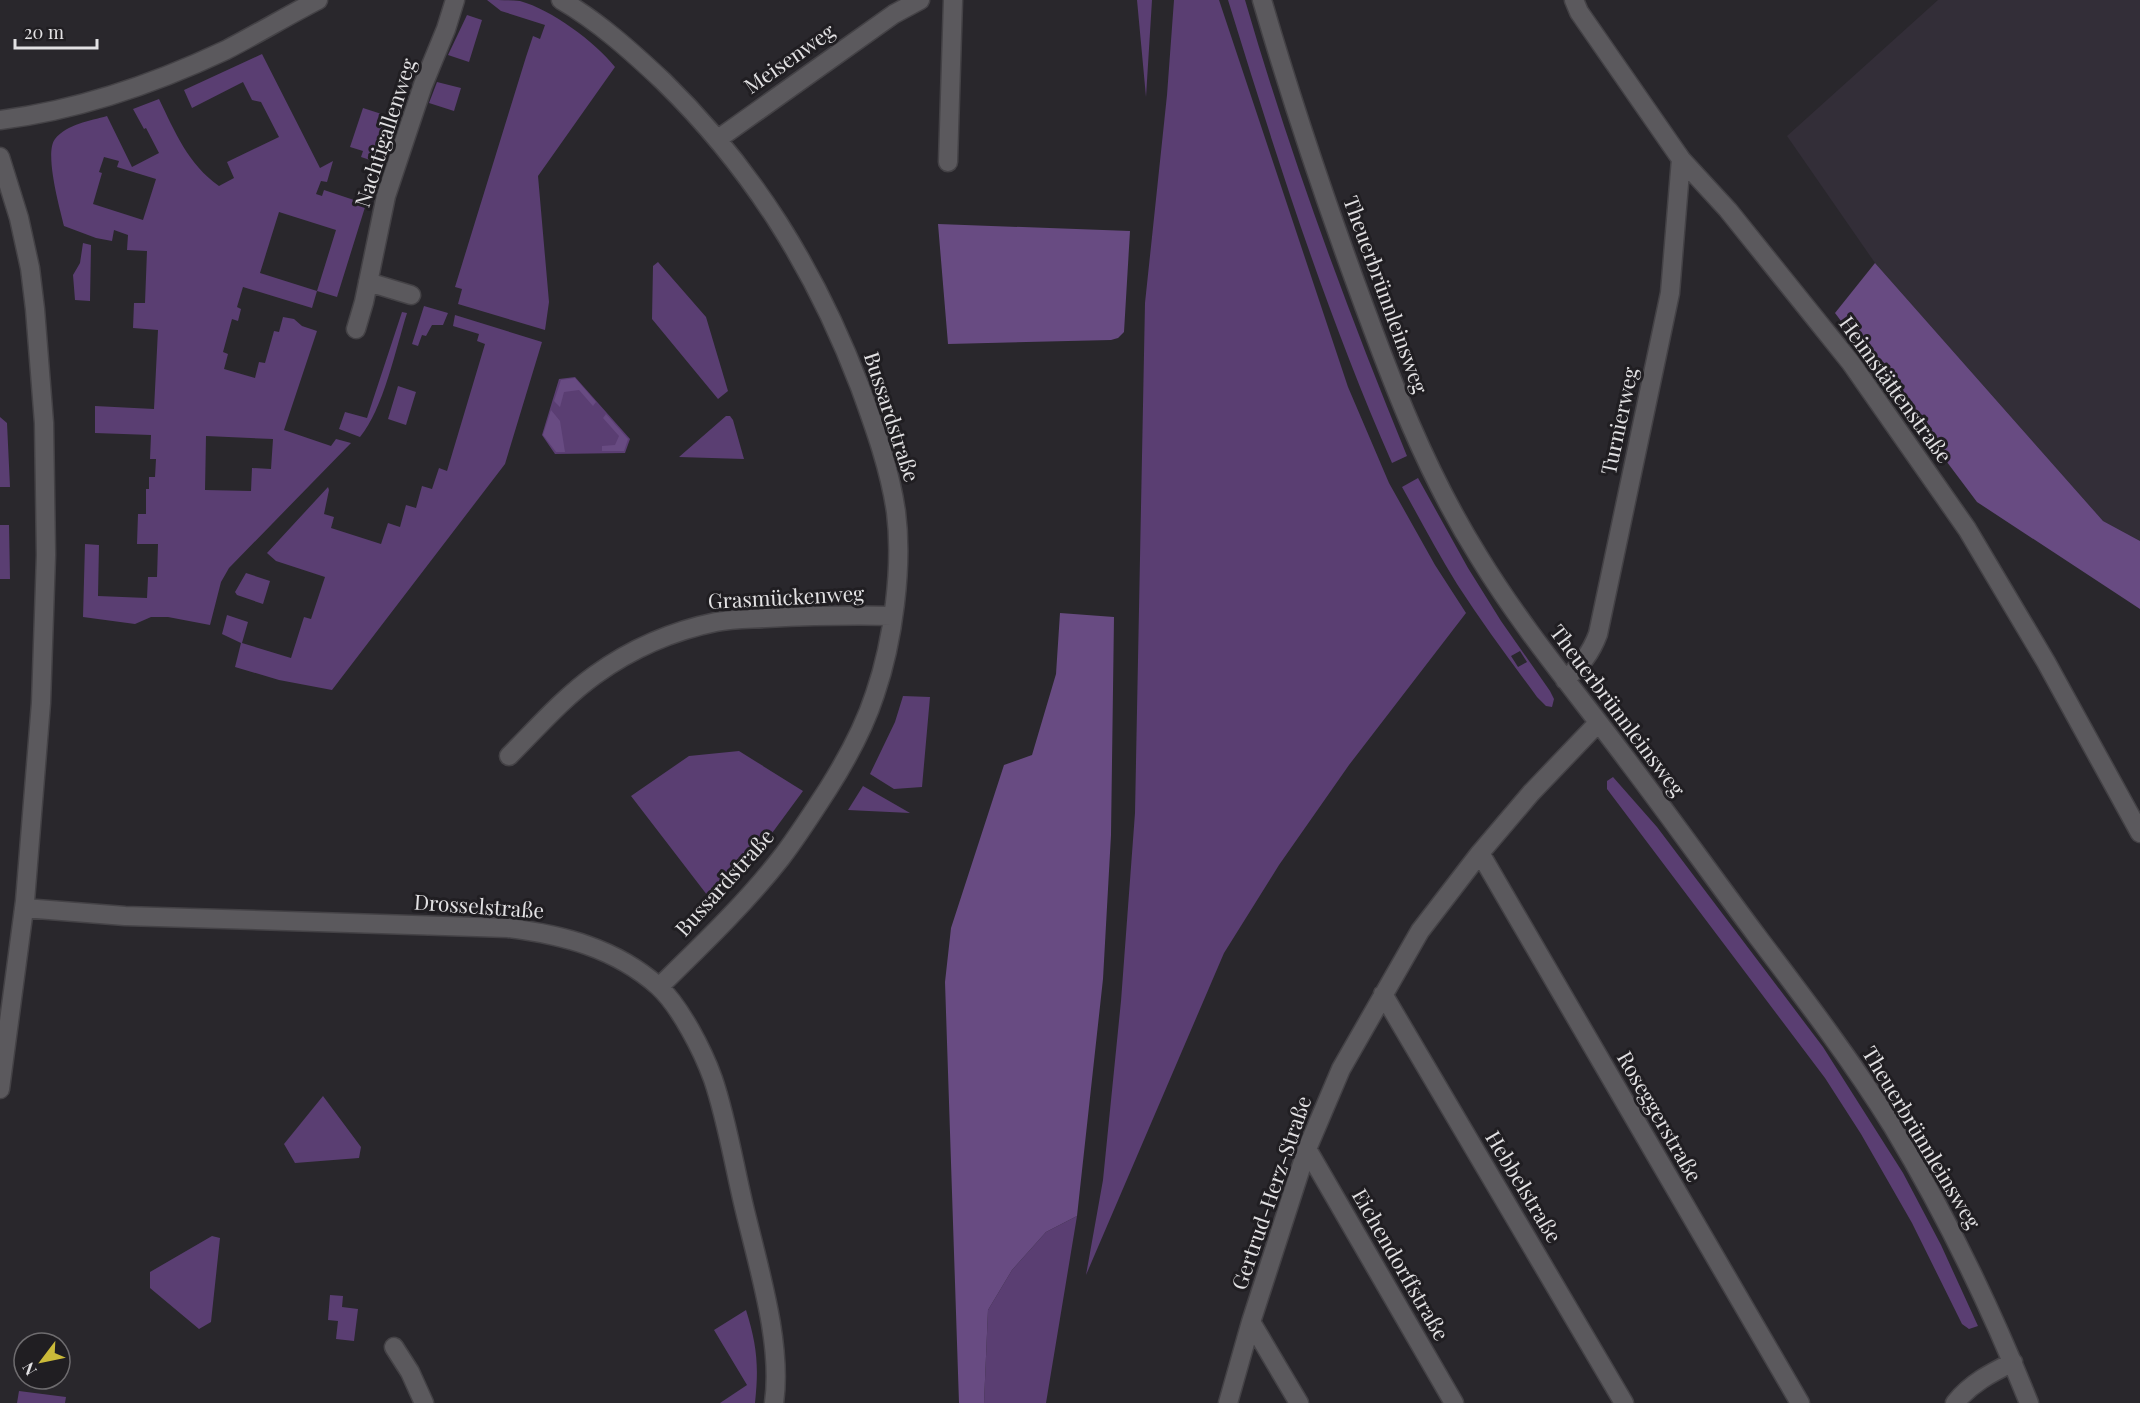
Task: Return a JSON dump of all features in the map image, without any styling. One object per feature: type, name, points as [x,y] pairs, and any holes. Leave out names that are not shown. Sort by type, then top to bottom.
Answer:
[{"type":"street","points":[[0,120],[59,110],[104,99],[132,89],[226,49],[318,0]]},
{"type":"street","name":"Nachtigallenweg","points":[[356,329],[386,196],[423,85],[455,0]]},
{"type":"street","name":"Bussardstraße","points":[[561,0],[590,17],[638,57],[718,139],[748,176],[799,255],[832,319],[861,390],[885,459],[896,513],[898,548],[893,616],[886,657],[864,725],[843,764],[782,857],[738,908],[659,987]]},
{"type":"street","name":"Meisenweg","points":[[718,139],[894,14],[920,0]]},
{"type":"street","points":[[948,162],[953,0]]},
{"type":"street","name":"Theuerbrünnleinsweg","points":[[1262,0],[1315,169],[1402,407],[1426,461],[1477,555],[1512,609],[1810,1007],[1894,1129],[1958,1244],[2013,1362],[2029,1403]]},
{"type":"street","name":"Heimstättenstraße","points":[[1582,4],[1681,159],[1728,210],[1851,363],[1966,529],[2046,662],[2140,833]]},
{"type":"street","points":[[0,157],[19,218],[30,268],[44,423],[46,555],[41,703],[24,908],[0,1089]]},
{"type":"street","name":"Turnierweg","points":[[1565,680],[1583,663],[1592,650],[1598,634],[1670,293],[1681,159]]},
{"type":"street","points":[[368,282],[411,295]]},
{"type":"street","name":"Grasmückenweg","points":[[509,756],[566,698],[595,675],[622,657],[651,642],[683,630],[718,621],[794,617],[893,616]]},
{"type":"street","name":"Gertrud-Herz-Straße","points":[[1228,1403],[1251,1322],[1307,1149],[1341,1069],[1420,931],[1480,853],[1531,793],[1598,723]]},
{"type":"street","name":"Roseggerstraße","points":[[1480,853],[1800,1403]]},
{"type":"street","name":"Drosselstraße","points":[[24,908],[125,916],[508,928],[581,942],[634,967],[659,987],[672,1003],[688,1028],[713,1079],[777,1358],[774,1403]]},
{"type":"street","name":"Hebbelstraße","points":[[1383,994],[1624,1403]]},
{"type":"street","name":"Eichendorffstraße","points":[[1307,1149],[1454,1403]]},
{"type":"street","points":[[1251,1322],[1299,1403]]},
{"type":"street","points":[[394,1347],[410,1372],[424,1403]]},
{"type":"street","points":[[1955,1403],[1964,1392],[1983,1377],[2013,1362]]},
{"type":"shaded area","points":[[487,0],[520,1],[545,11],[584,37],[615,67],[538,176],[549,302],[545,330],[458,304],[462,289],[455,287],[533,36],[540,39],[545,25],[501,11]]},
{"type":"shaded area","points":[[1137,0],[1152,0],[1146,97]]},
{"type":"shaded area","points":[[1174,0],[1219,0],[1348,387],[1389,483],[1435,565],[1466,613],[1349,765],[1279,865],[1224,953],[1086,1275],[1103,1180],[1121,1001],[1135,813],[1145,303],[1167,95]]},
{"type":"shaded area","points":[[1228,0],[1245,0],[1262,58],[1320,230],[1407,456],[1392,463],[1324,292]]},
{"type":"shaded area","points":[[1938,0],[2140,0],[2140,541],[2103,521],[1875,263],[1787,136]]},
{"type":"shaded area","points":[[467,15],[482,20],[469,62],[448,55]]},
{"type":"shaded area","points":[[262,54],[320,168],[333,161],[327,182],[321,181],[316,194],[322,196],[324,190],[366,204],[337,297],[317,291],[312,308],[243,287],[237,307],[241,309],[238,321],[232,319],[223,352],[228,354],[224,369],[255,378],[259,362],[265,363],[274,331],[279,332],[283,317],[294,319],[302,326],[317,331],[284,430],[331,446],[336,439],[351,443],[229,568],[221,582],[210,625],[168,617],[151,617],[135,624],[83,617],[85,544],[99,545],[98,596],[147,598],[148,577],[157,577],[158,544],[137,544],[138,514],[146,514],[146,489],[149,489],[149,477],[155,477],[156,459],[150,459],[151,435],[95,433],[95,406],[154,409],[158,330],[133,328],[134,303],[145,303],[147,251],[127,250],[128,235],[114,230],[112,241],[96,238],[64,226],[52,168],[52,146],[55,139],[66,130],[107,116],[132,167],[159,153],[133,109],[159,99],[191,158],[219,186],[234,178],[227,162],[279,137],[261,102],[252,100],[243,82],[192,108],[184,90]],"holes":[[[104,157],[119,161],[117,167],[156,179],[143,220],[93,204]],[[279,212],[336,230],[317,291],[260,273]],[[206,436],[273,439],[271,469],[252,468],[251,491],[205,490]]]},
{"type":"shaded area","points":[[437,82],[461,88],[454,111],[429,103]]},
{"type":"shaded area","points":[[363,108],[397,119],[382,164],[361,157],[363,151],[350,147]]},
{"type":"shaded area","points":[[938,224],[1130,231],[1124,332],[1118,338],[1111,340],[948,344]]},
{"type":"shaded area","points":[[83,243],[91,245],[90,301],[75,300],[73,275],[80,263]]},
{"type":"shaded area","points":[[658,262],[706,317],[728,391],[718,399],[652,319],[653,266]]},
{"type":"shaded area","points":[[1875,263],[2103,521],[2140,541],[2140,609],[1977,502],[1835,313]]},
{"type":"shaded area","points":[[424,306],[448,313],[443,325],[432,325],[426,336],[422,335],[418,346],[412,344]]},
{"type":"shaded area","points":[[402,312],[407,313],[376,411],[360,437],[339,429],[345,412],[367,418]]},
{"type":"shaded area","points":[[455,315],[542,342],[505,464],[332,690],[279,680],[235,667],[241,643],[222,634],[227,615],[248,622],[242,643],[291,658],[304,617],[311,619],[325,577],[276,561],[267,553],[328,487],[324,514],[334,517],[331,528],[381,544],[388,523],[400,527],[406,505],[416,508],[422,486],[432,489],[439,468],[447,471],[485,344],[477,341],[479,334],[453,326]]},
{"type":"shaded area","points":[[575,377],[630,439],[625,453],[555,454],[542,435],[559,379]]},
{"type":"shaded area","points":[[575,378],[596,402],[593,406],[579,390],[564,392],[560,407],[554,401],[561,380]]},
{"type":"shaded area","points":[[398,386],[416,392],[406,425],[388,419]]},
{"type":"shaded area","points":[[551,410],[560,421],[565,452],[556,452],[543,435]]},
{"type":"shaded area","points":[[606,414],[628,439],[624,451],[602,451],[602,446],[615,445],[619,436],[603,418]]},
{"type":"shaded area","points":[[726,416],[730,416],[733,420],[744,459],[679,457]]},
{"type":"shaded area","points":[[0,417],[7,423],[10,487],[0,487]]},
{"type":"shaded area","points":[[1418,478],[1468,568],[1501,621],[1550,691],[1554,699],[1552,707],[1546,706],[1537,697],[1476,613],[1402,487]],"holes":[[[1520,651],[1527,662],[1518,667],[1511,656]]]},
{"type":"shaded area","points":[[0,525],[9,525],[10,579],[0,579]]},
{"type":"shaded area","points":[[246,573],[270,581],[263,604],[237,595],[235,592]]},
{"type":"shaded area","points":[[1060,613],[1114,617],[1111,835],[1103,979],[1077,1216],[1046,1232],[1012,1270],[988,1310],[984,1403],[959,1403],[945,982],[951,928],[1004,765],[1032,755],[1056,674]]},
{"type":"shaded area","points":[[903,696],[930,697],[922,787],[894,789],[870,774],[895,722]]},
{"type":"shaded area","points":[[739,751],[803,791],[761,848],[714,904],[631,796],[689,756]]},
{"type":"shaded area","points":[[1613,777],[1657,827],[1823,1047],[1903,1173],[1941,1245],[1978,1326],[1969,1329],[1962,1324],[1912,1223],[1861,1134],[1825,1078],[1607,789],[1607,781]]},
{"type":"shaded area","points":[[863,786],[910,813],[848,810]]},
{"type":"shaded area","points":[[323,1096],[361,1147],[359,1158],[295,1163],[284,1144]]},
{"type":"shaded area","points":[[1077,1216],[1046,1403],[984,1403],[988,1310],[1012,1270],[1046,1232]]},
{"type":"shaded area","points":[[212,1236],[220,1238],[211,1322],[199,1329],[150,1288],[150,1272]]},
{"type":"shaded area","points":[[330,1295],[343,1296],[342,1307],[358,1309],[354,1341],[336,1339],[338,1321],[328,1320]]},
{"type":"shaded area","points":[[746,1310],[756,1356],[755,1403],[720,1403],[747,1385],[714,1330]]},
{"type":"shaded area","points":[[19,1391],[66,1397],[65,1403],[17,1403]]}]
